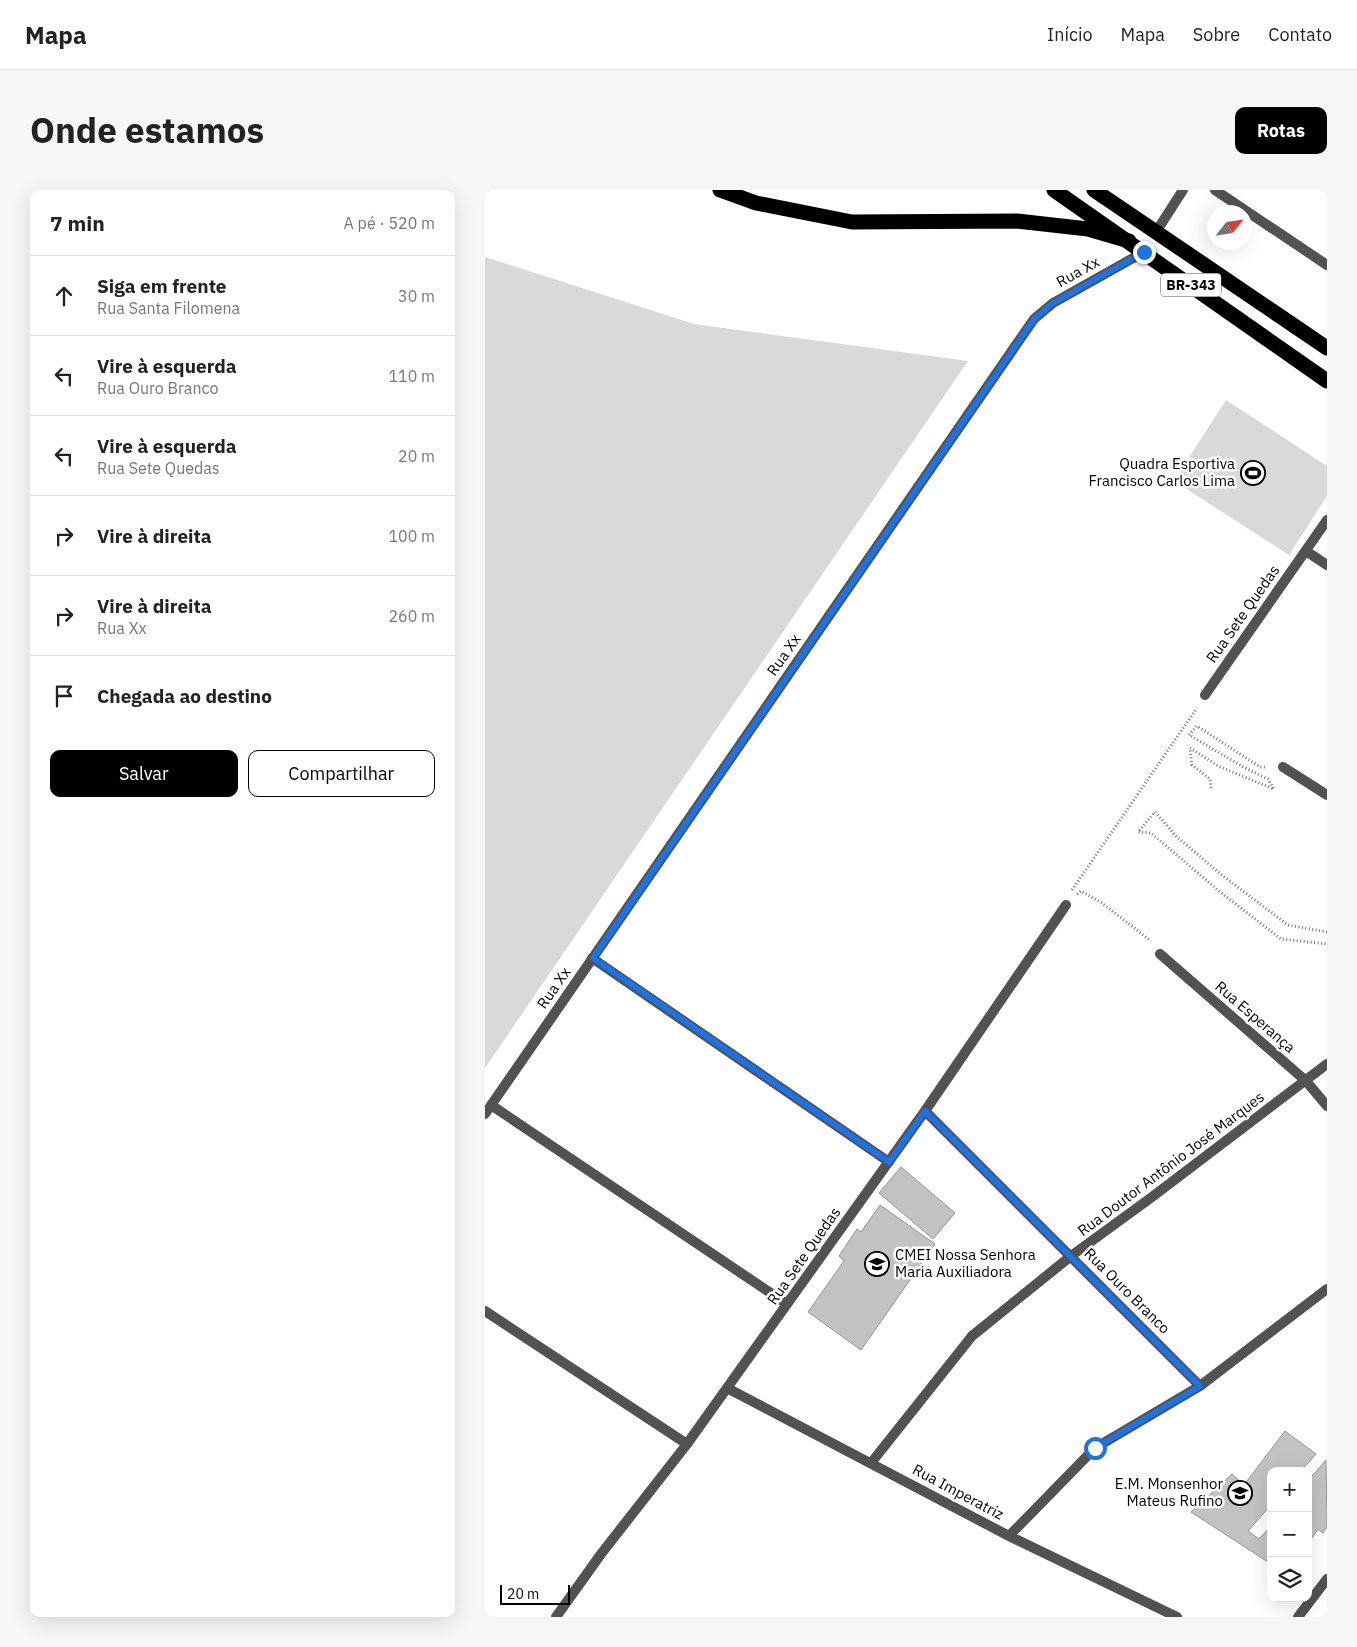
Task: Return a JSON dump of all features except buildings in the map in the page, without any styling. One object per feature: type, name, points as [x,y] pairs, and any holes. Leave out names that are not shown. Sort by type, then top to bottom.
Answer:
[{"type":"highway","points":[[720,190],[756,204],[852,222],[1017,221],[1088,229],[1129,241]]},
{"type":"highway","name":"BR-343","points":[[1054,190],[1327,381]]},
{"type":"highway","name":"BR-343","points":[[1094,190],[1327,348]]},
{"type":"street","points":[[1156,232],[1183,190]]},
{"type":"street","points":[[1215,190],[1327,265]]},
{"type":"street","name":"Rua Xx","points":[[488,1110],[1034,319],[1053,303],[1144,252]]},
{"type":"street","name":"Rua Sete Quedas","points":[[1205,695],[1327,520]]},
{"type":"street","points":[[1306,551],[1327,565]]},
{"type":"street","points":[[1283,767],[1327,794]]},
{"type":"street","name":"Rua Sete Quedas","points":[[556,1617],[601,1554],[687,1444],[889,1162],[1066,905]]},
{"type":"street","name":"Rua Esperança","points":[[1160,954],[1306,1081],[1327,1106]]},
{"type":"street","points":[[593,958],[889,1162]]},
{"type":"street","name":"Rua Doutor Antônio José Marques","points":[[871,1463],[972,1336],[1071,1256],[1327,1064]]},
{"type":"street","points":[[488,1110],[787,1304]]},
{"type":"street","name":"Rua Ouro Branco","points":[[925,1111],[1200,1386]]},
{"type":"street","points":[[1009,1536],[1095,1448],[1200,1386],[1327,1289]]},
{"type":"street","points":[[485,1311],[687,1444]]},
{"type":"street","name":"Rua Imperatriz","points":[[727,1388],[1009,1536],[1177,1617]]},
{"type":"street","points":[[1299,1617],[1327,1579]]},
{"type":"path","points":[[1066,905],[1069,893],[1205,695]]},
{"type":"path","points":[[1211,788],[1210,779],[1192,765],[1190,748],[1220,766],[1274,789],[1268,778],[1245,768],[1189,735],[1197,726],[1260,767],[1283,767]]},
{"type":"path","points":[[1327,932],[1287,925],[1223,876],[1176,836],[1155,812],[1139,832],[1151,833],[1219,891],[1281,939],[1327,944]]},
{"type":"path","points":[[1066,905],[1081,891],[1102,903],[1153,943],[1160,954]]},
{"type":"shaded area","points":[[485,257],[694,324],[968,361],[485,1068]]},
{"type":"shaded area","name":"Quadra Esportiva Francisco Carlos Lima","points":[[1226,400],[1327,466],[1327,496],[1289,555],[1174,481]]},
{"type":"place","name":"Quadra Esportiva Francisco Carlos Lima","points":[[1253,473]]},
{"type":"place","name":"CMEI Nossa Senhora Maria Auxiliadora","points":[[877,1264]]},
{"type":"place","name":"E.M. Monsenhor Mateus Rufino","points":[[1240,1493]]},
{"type":"route","points":[[1095,1448],[1200,1386],[925,1111],[889,1162],[593,958],[1034,319],[1053,303],[1144,252]]}]
